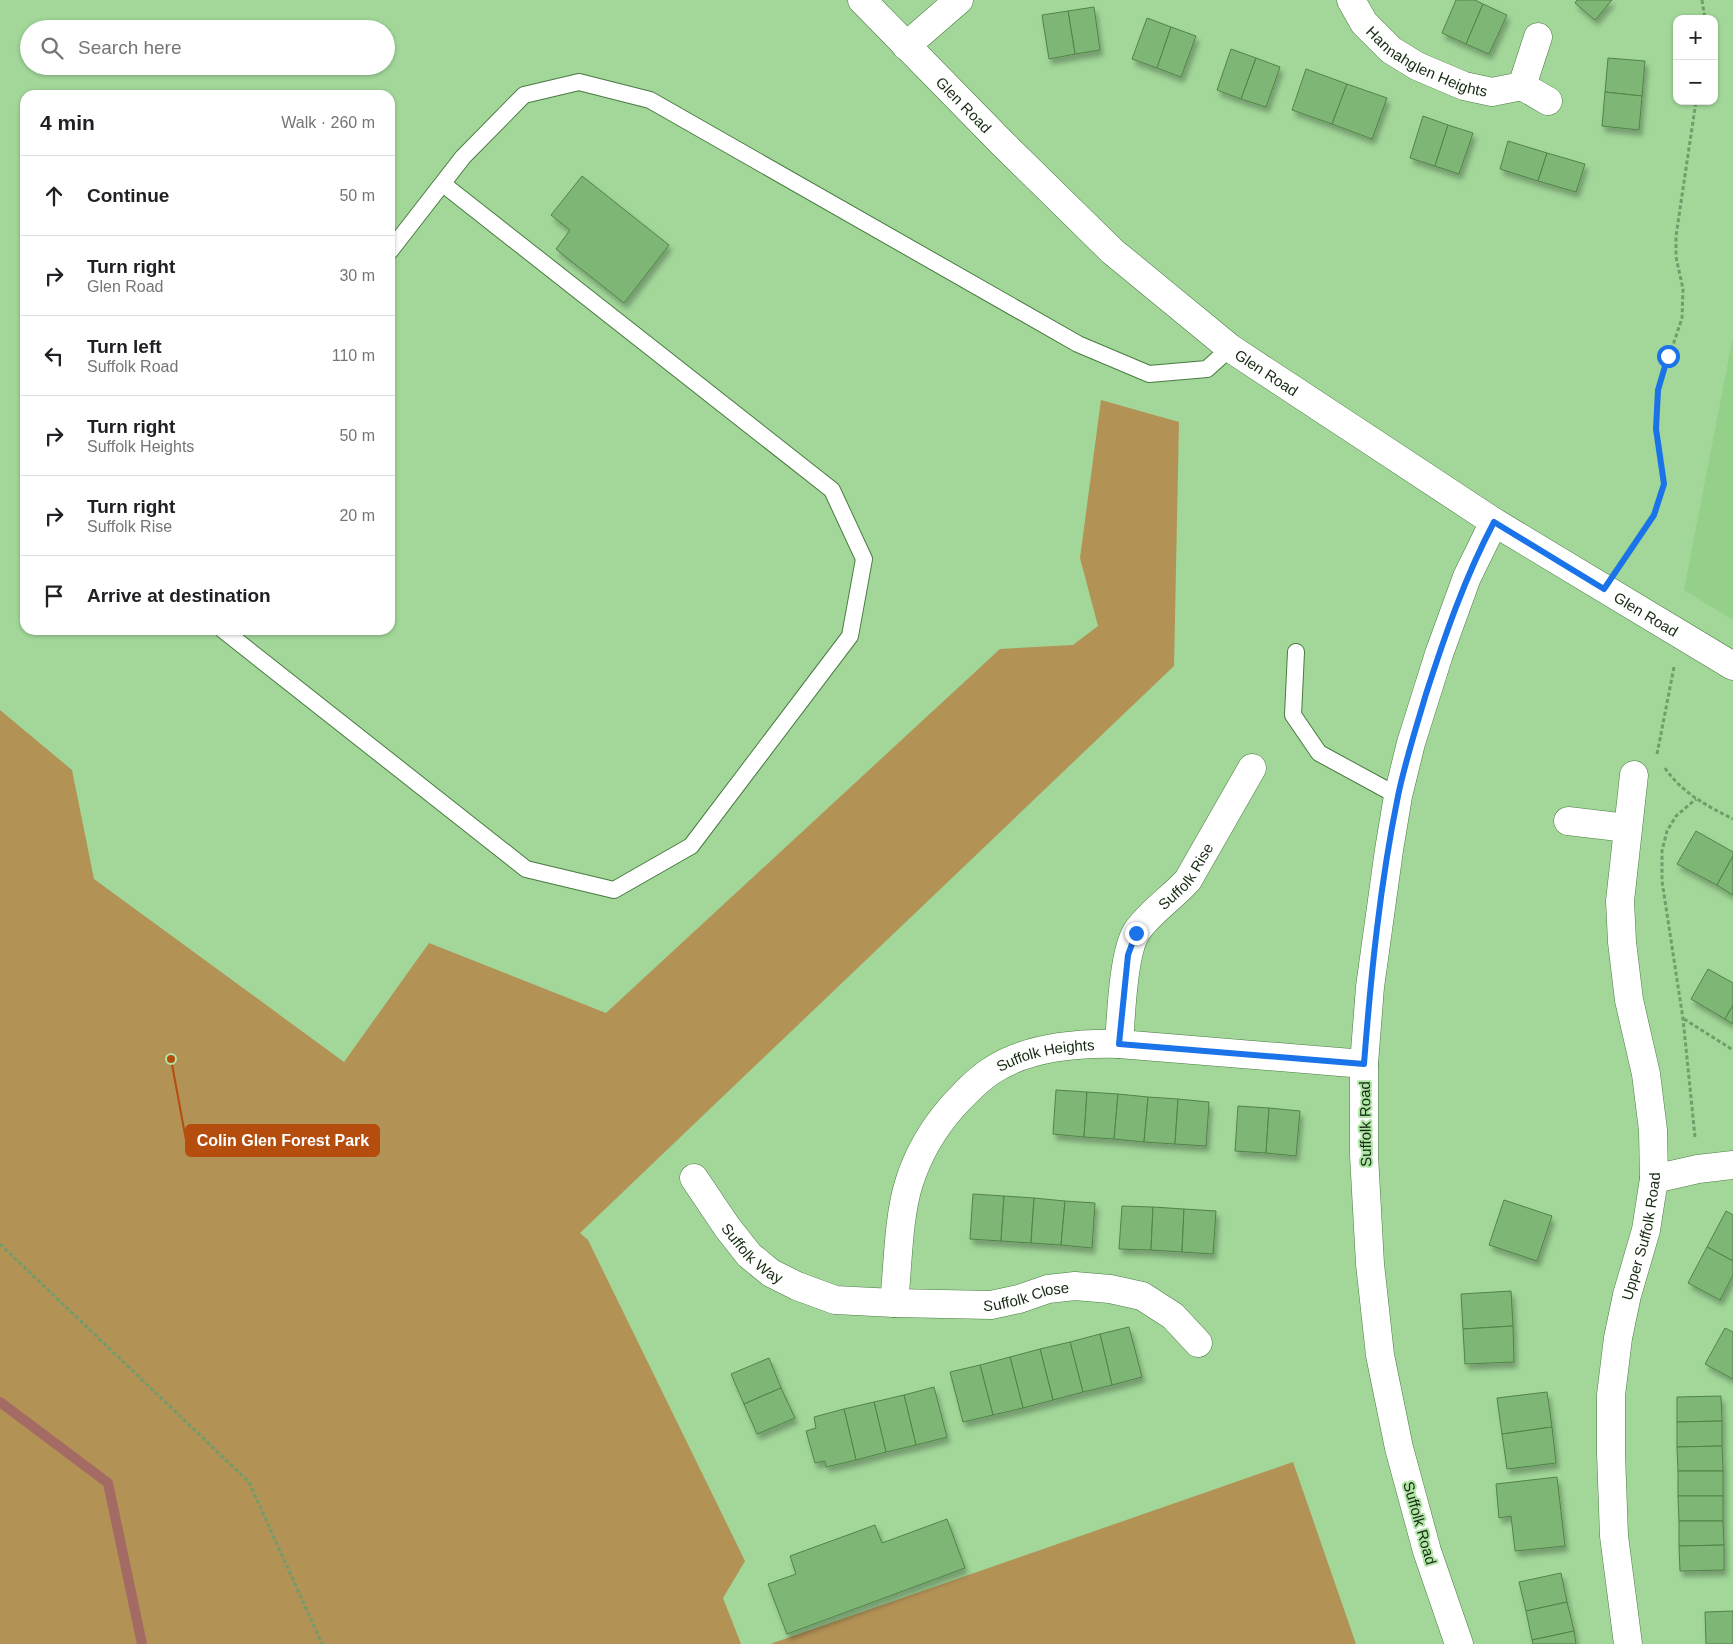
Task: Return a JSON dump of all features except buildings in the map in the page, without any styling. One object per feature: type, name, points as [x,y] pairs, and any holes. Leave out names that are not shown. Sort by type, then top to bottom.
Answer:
[{"type":"street","name":"Glen Road","points":[[862,0],[1002,144],[1112,251],[1230,348],[1494,522],[1733,666]]},
{"type":"street","points":[[906,46],[959,0]]},
{"type":"street","name":"Hannahglen Heights","points":[[1351,0],[1364,23],[1391,50],[1417,66],[1464,86],[1492,92],[1522,86]]},
{"type":"street","points":[[1538,37],[1522,86],[1548,101]]},
{"type":"street","name":"Suffolk Road","points":[[1459,1644],[1427,1551],[1414,1504],[1399,1448],[1380,1355],[1370,1264],[1364,1155],[1364,1064],[1370,987],[1398,796],[1411,743],[1438,654],[1467,577],[1494,522]]},
{"type":"street","name":"Suffolk Rise","points":[[1119,1044],[1128,955],[1136,933],[1156,910],[1177,893],[1188,880],[1252,768]]},
{"type":"street","name":"Upper Suffolk Road","points":[[1628,1644],[1614,1536],[1611,1395],[1618,1338],[1627,1296],[1646,1230],[1654,1179],[1653,1130],[1646,1074],[1629,1000],[1622,942],[1620,901],[1634,775]]},
{"type":"street","points":[[1568,821],[1628,828]]},
{"type":"street","name":"Suffolk Heights","points":[[894,1303],[901,1226],[909,1184],[921,1151],[938,1122],[965,1092],[992,1070],[1020,1057],[1054,1048],[1084,1044],[1119,1044],[1364,1064]]},
{"type":"street","points":[[1654,1179],[1698,1169],[1733,1165]]},
{"type":"street","name":"Suffolk Way","points":[[694,1178],[749,1256],[771,1273],[797,1286],[835,1300]]},
{"type":"street","name":"Suffolk Close","points":[[835,1300],[991,1305],[1048,1290],[1075,1286],[1110,1289],[1142,1296],[1173,1316],[1198,1343]]},
{"type":"lane","points":[[395,245],[463,157],[524,95],[578,82],[650,100],[1078,344],[1149,374],[1207,369],[1230,348]]},
{"type":"lane","points":[[229,635],[526,869],[614,890],[691,846],[850,636],[864,559],[832,490],[443,184]]},
{"type":"lane","points":[[1296,652],[1293,715],[1319,753],[1398,796]]},
{"type":"path","points":[[1702,0],[1704,15]]},
{"type":"path","points":[[1604,589],[1654,515],[1664,484],[1656,429],[1658,390],[1682,318],[1683,289],[1676,257],[1676,236],[1695,105]]},
{"type":"path","points":[[1634,775],[1657,754],[1672,678],[1678,633]]},
{"type":"path","points":[[1657,754],[1671,776],[1696,799],[1733,819]]},
{"type":"path","points":[[1696,799],[1676,816],[1667,831],[1662,851],[1662,881],[1683,1019],[1698,1169]]},
{"type":"path","points":[[1683,1019],[1733,1050]]},
{"type":"path","points":[[0,1244],[249,1482],[322,1644]]},
{"type":"shaded area","points":[[1733,336],[1733,620],[1684,590]]},
{"type":"shaded area","points":[[1101,400],[1179,422],[1174,666],[580,1233],[588,1240],[745,1561],[723,1598],[741,1644],[0,1644],[0,710],[72,770],[94,879],[344,1062],[429,943],[606,1013],[1000,649],[1073,645],[1098,626],[1080,558]]},
{"type":"shaded area","points":[[1293,1462],[1356,1644],[770,1644]]},
{"type":"waterway","points":[[0,1402],[108,1483],[142,1644]]},
{"type":"place","name":"Colin Glen Forest Park","points":[[171,1059]]},
{"type":"route","points":[[1136,933],[1128,955],[1119,1044],[1364,1064],[1370,987],[1398,796],[1411,743],[1438,654],[1467,577],[1494,522],[1604,589],[1654,515],[1664,484],[1656,429],[1658,390],[1668,356]]}]
